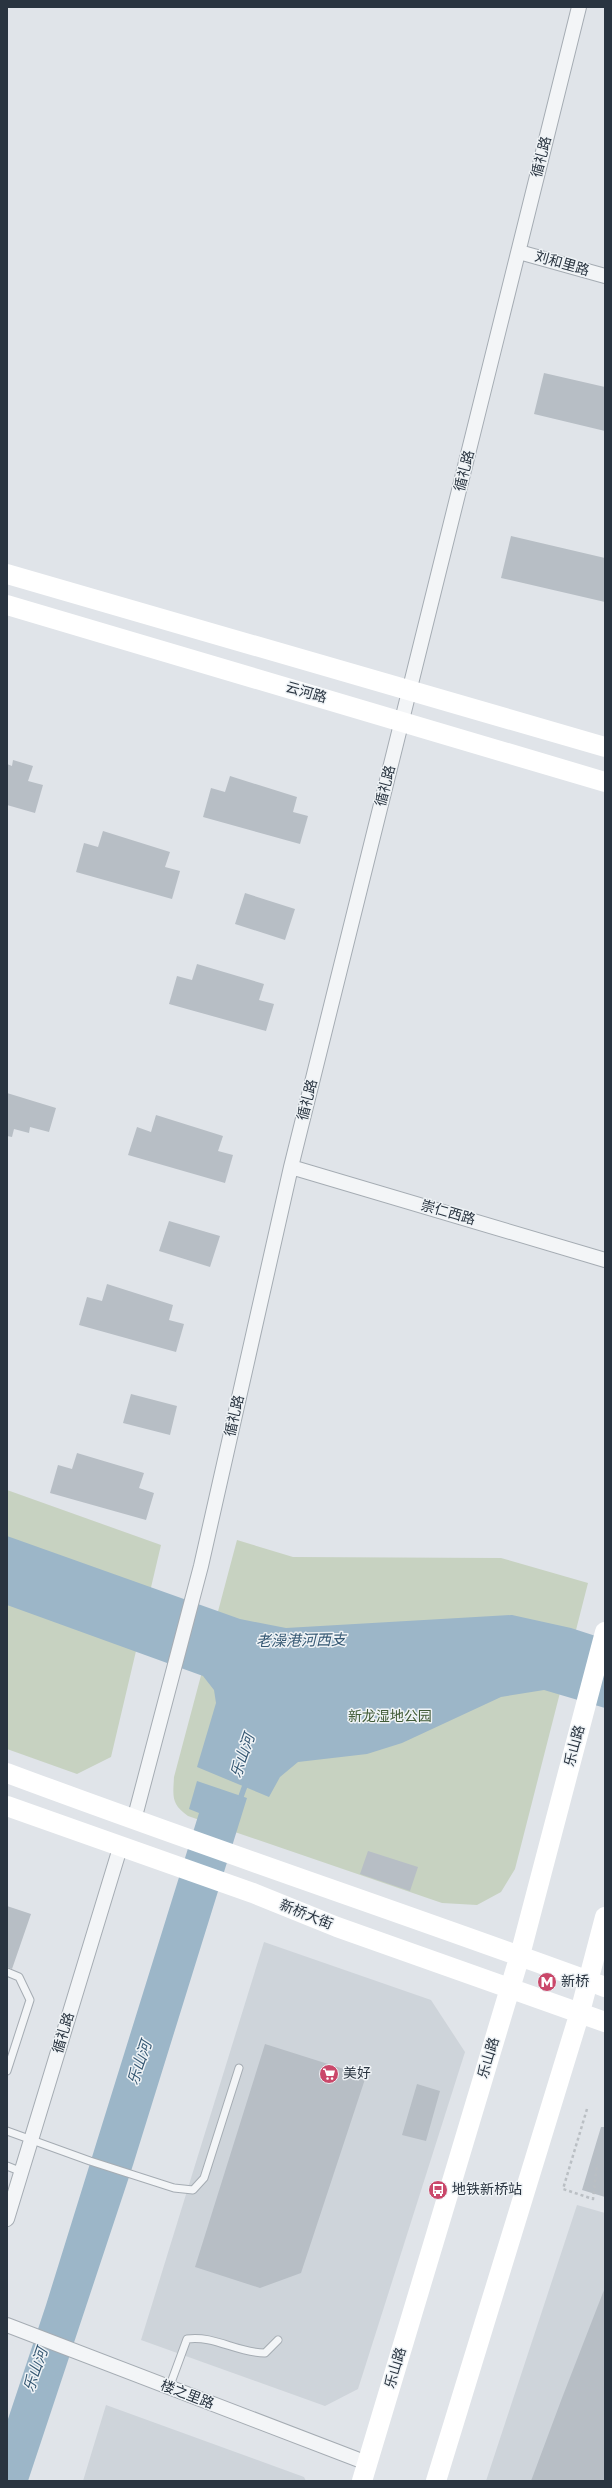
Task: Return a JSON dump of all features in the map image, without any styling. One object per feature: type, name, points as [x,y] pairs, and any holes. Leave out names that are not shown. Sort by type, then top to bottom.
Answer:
[{"type":"street","name":"循礼路","points":[[134,1820],[201,1566],[291,1167],[411,690],[579,7]]},
{"type":"street","name":"刘和里路","points":[[519,252],[605,276]]},
{"type":"street","points":[[7,574],[605,747]]},
{"type":"street","name":"云河路","points":[[7,605],[605,782]]},
{"type":"street","name":"崇仁西路","points":[[291,1167],[605,1260]]},
{"type":"street","name":"乐山路","points":[[365,2472],[520,1955],[605,1632]]},
{"type":"street","points":[[7,1773],[195,1843],[520,1955],[597,1984]]},
{"type":"street","name":"新桥大街","points":[[7,1806],[120,1848],[253,1893],[336,1927],[605,2022]]},
{"type":"street","name":"循礼路","points":[[7,2219],[120,1848]]},
{"type":"street","points":[[436,2481],[580,2012],[597,1984],[605,1917]]},
{"type":"street","name":"楼之里路","points":[[7,2325],[169,2388],[365,2472]]},
{"type":"lane","points":[[7,1972],[19,1977],[30,2000],[7,2071]]},
{"type":"lane","points":[[7,2131],[90,2161],[174,2188],[193,2190],[204,2178],[239,2068]]},
{"type":"lane","points":[[7,2166],[22,2172]]},
{"type":"lane","points":[[169,2388],[187,2339],[201,2337],[250,2353],[265,2353],[278,2340]]},
{"type":"path","points":[[587,2109],[563,2188],[593,2199],[597,2164]]},
{"type":"shaded area","points":[[264,1942],[431,2000],[465,2052],[358,2389],[325,2406],[141,2340]]},
{"type":"shaded area","points":[[577,2205],[605,2213],[605,2481],[486,2481]]},
{"type":"shaded area","points":[[106,2405],[304,2477],[306,2481],[83,2481]]},
{"type":"green space","points":[[7,1490],[161,1545],[111,1757],[77,1774],[7,1749]]},
{"type":"green space","name":"新龙湿地公园","points":[[237,1540],[293,1557],[501,1558],[588,1583],[515,1869],[501,1892],[477,1905],[442,1903],[188,1816],[178,1808],[174,1800],[174,1777]]},
{"type":"water","name":"老澡港河西支","points":[[7,1536],[240,1619],[286,1628],[512,1615],[571,1628],[605,1639],[605,1708],[544,1690],[501,1697],[402,1743],[367,1754],[298,1762],[280,1777],[269,1797],[197,1767],[216,1703],[214,1690],[203,1676],[7,1605]]},
{"type":"water","points":[[197,1781],[247,1798],[133,2165],[28,2481],[7,2481],[7,2422],[46,2305],[199,1813],[189,1809]]},
{"type":"building","points":[[544,373],[605,387],[605,431],[534,414]]},
{"type":"building","points":[[511,536],[605,558],[605,602],[501,578]]},
{"type":"building","points":[[13,760],[33,766],[28,781],[43,785],[35,813],[7,805],[7,764],[12,766]]},
{"type":"building","points":[[230,776],[297,797],[293,812],[308,816],[300,844],[203,817],[211,788],[225,792]]},
{"type":"building","points":[[103,831],[170,852],[165,867],[180,871],[172,899],[76,872],[84,843],[98,847]]},
{"type":"building","points":[[245,893],[295,909],[285,940],[235,924]]},
{"type":"building","points":[[197,964],[264,984],[259,1000],[274,1004],[266,1031],[169,1004],[177,976],[192,980]]},
{"type":"building","points":[[7,1093],[56,1108],[49,1132],[30,1127],[29,1133],[14,1129],[12,1137],[7,1136]]},
{"type":"building","points":[[156,1115],[223,1136],[218,1151],[233,1155],[225,1183],[128,1155],[137,1127],[151,1132]]},
{"type":"building","points":[[169,1221],[220,1236],[210,1267],[159,1251]]},
{"type":"building","points":[[107,1284],[173,1305],[169,1320],[184,1324],[176,1352],[79,1325],[87,1297],[102,1301]]},
{"type":"building","points":[[131,1394],[177,1406],[170,1435],[123,1423]]},
{"type":"building","points":[[77,1453],[144,1473],[139,1488],[154,1493],[146,1520],[50,1493],[58,1465],[72,1469]]},
{"type":"building","points":[[368,1851],[418,1867],[410,1891],[360,1874]]},
{"type":"building","points":[[7,1906],[31,1914],[12,1969],[7,1967]]},
{"type":"building","points":[[265,2044],[366,2076],[301,2273],[260,2288],[195,2267]]},
{"type":"building","points":[[417,2084],[440,2091],[426,2141],[402,2135]]},
{"type":"building","points":[[601,2127],[605,2127],[605,2197],[582,2190]]},
{"type":"building","points":[[604,2290],[605,2481],[531,2481],[562,2398]]},
{"type":"waterway","name":"乐山河","points":[[239,1802],[247,1780]]},
{"type":"place","name":"新桥","points":[[547,1982]]},
{"type":"place","name":"美好","points":[[329,2074]]},
{"type":"place","name":"地铁新桥站","points":[[438,2190]]}]
